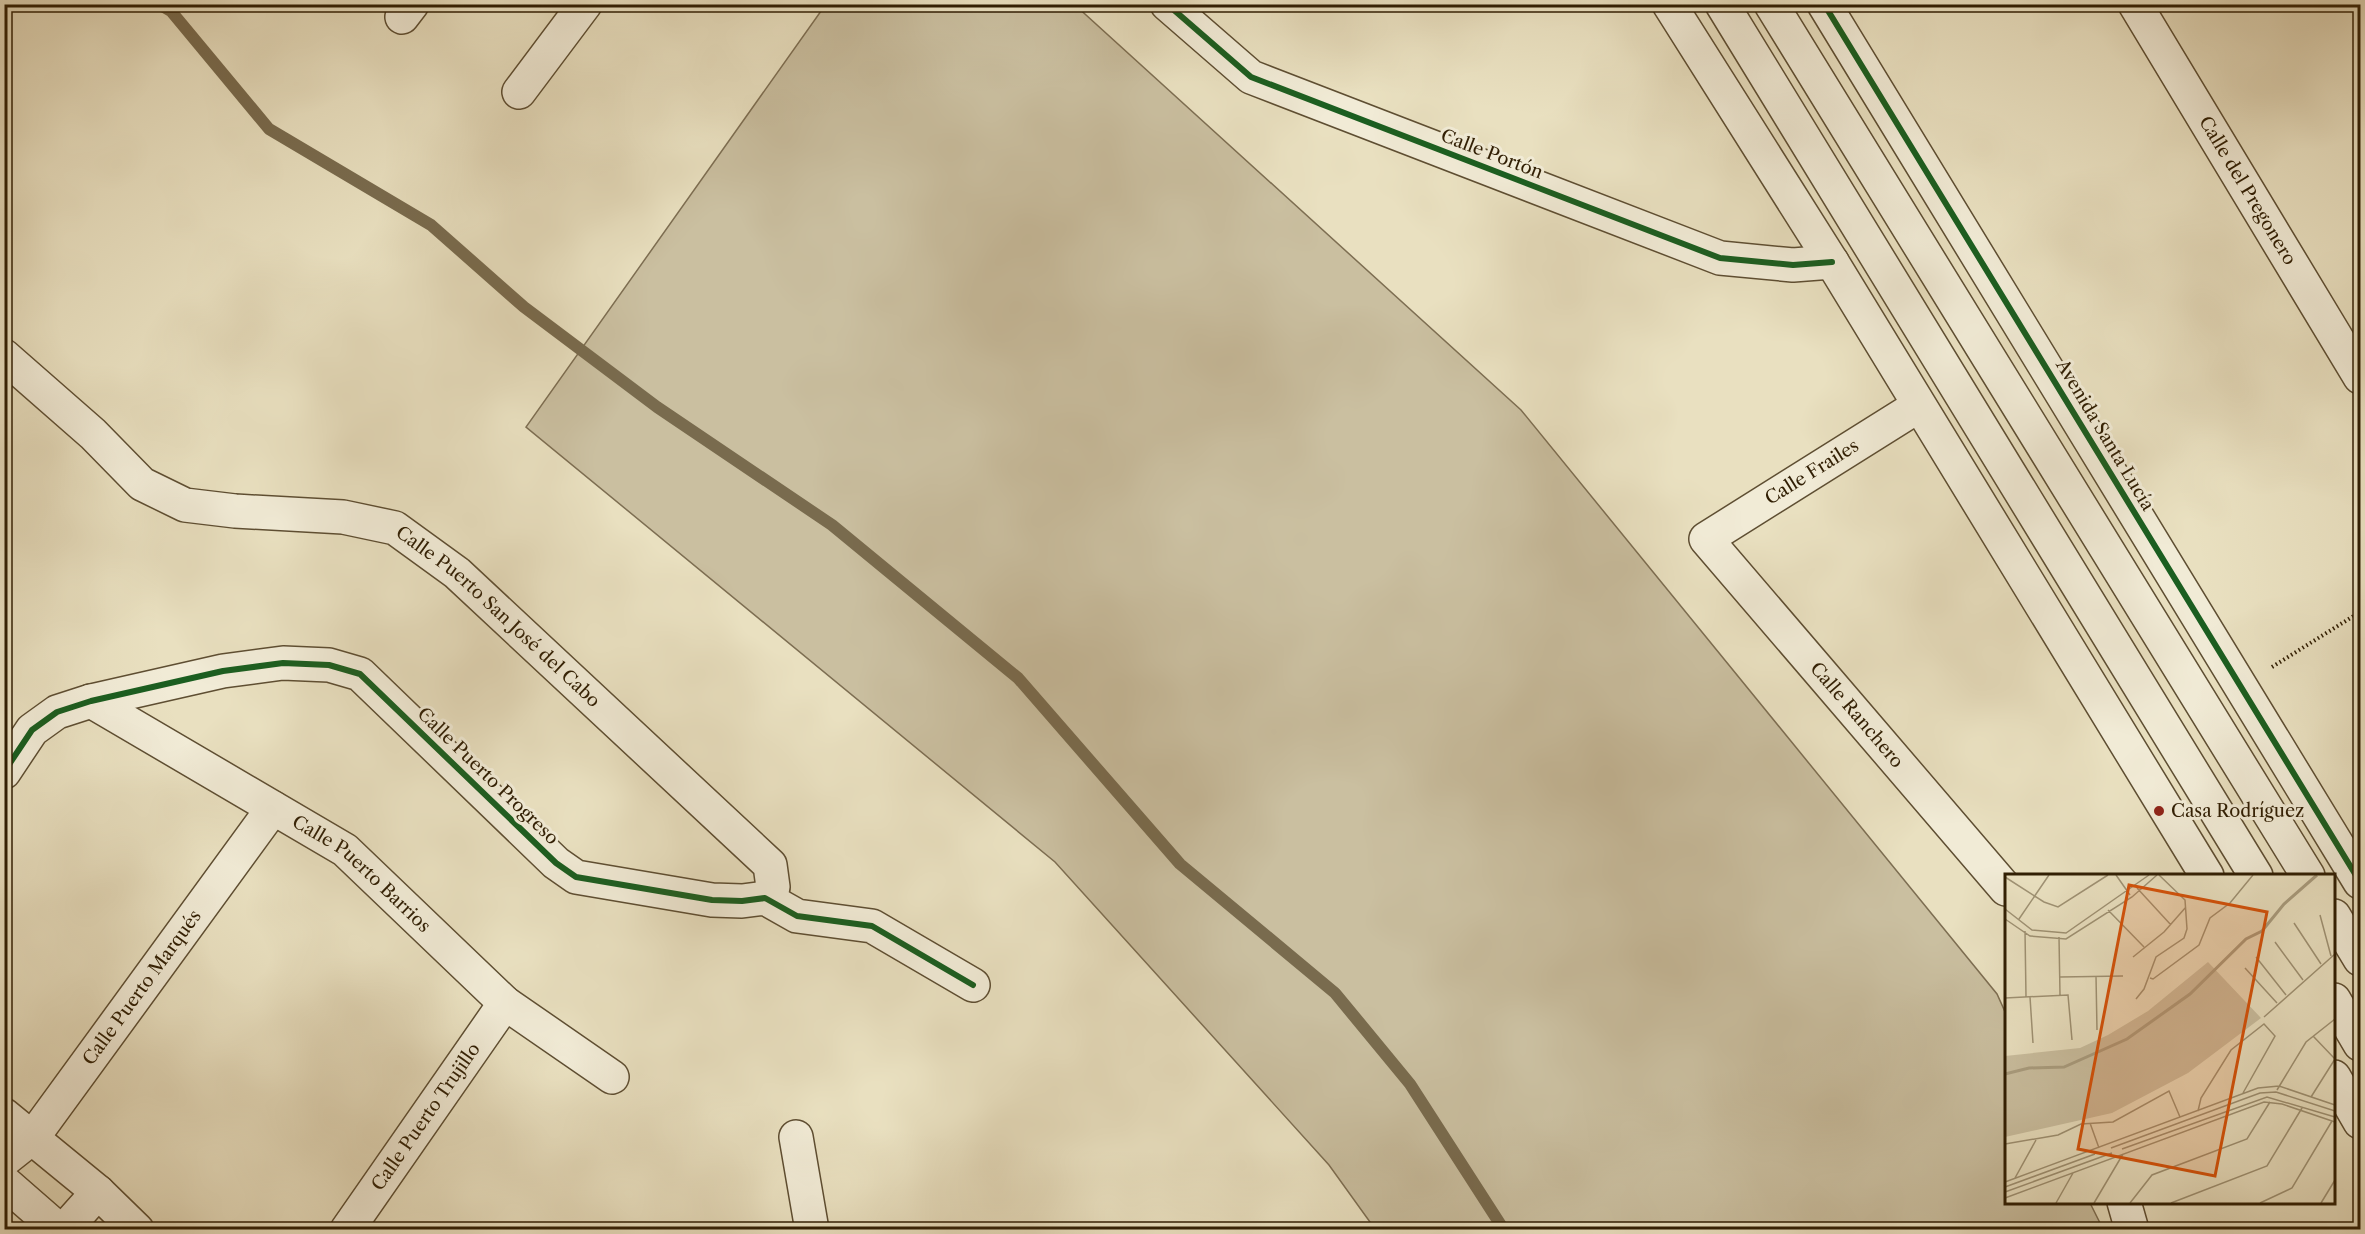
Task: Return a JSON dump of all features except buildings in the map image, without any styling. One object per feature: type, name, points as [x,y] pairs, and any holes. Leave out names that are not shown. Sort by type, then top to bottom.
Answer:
[{"type":"street","points":[[519,92],[585,4]]},
{"type":"street","name":"Calle Portón","points":[[1167,4],[1251,77],[1274,86],[1720,258],[1793,265],[1832,262]]},
{"type":"street","points":[[1669,4],[1832,262],[2206,874]]},
{"type":"street","points":[[1722,4],[2255,874]]},
{"type":"street","points":[[1771,4],[2307,874]]},
{"type":"street","name":"Avenida Santa Lucía","points":[[1824,4],[2361,882]]},
{"type":"street","name":"Calle del Pregonero","points":[[2135,4],[2361,377]]},
{"type":"street","name":"Calle Puerto San José del Cabo","points":[[4,356],[93,434],[142,484],[185,505],[236,512],[343,517],[395,528],[456,573],[770,865],[773,887],[765,898]]},
{"type":"street","name":"Calle Frailes","points":[[1706,539],[1918,406]]},
{"type":"street","name":"Calle Ranchero","points":[[1706,539],[2005,886]]},
{"type":"street","name":"Calle Puerto Progreso","points":[[4,772],[32,730],[57,712],[91,701],[222,671],[283,663],[329,665],[360,674],[556,863],[576,877],[712,900],[742,901],[765,898]]},
{"type":"street","name":"Calle Puerto Barrios","points":[[91,701],[345,850],[505,1003],[612,1077]]},
{"type":"street","name":"Calle Puerto Marqués","points":[[4,1160],[33,1137],[273,808]]},
{"type":"street","points":[[2329,831],[2361,843]]},
{"type":"street","points":[[765,898],[796,916],[872,926],[972,985]]},
{"type":"street","points":[[2335,918],[2361,959]]},
{"type":"street","points":[[2335,1002],[2361,1044]]},
{"type":"street","name":"Calle Puerto Trujillo","points":[[347,1230],[505,1003]]},
{"type":"street","points":[[2335,1079],[2361,1122]]},
{"type":"street","points":[[4,1115],[98,1192],[137,1230]]},
{"type":"street","points":[[796,1137],[812,1230]]},
{"type":"street","points":[[4,1182],[59,1230]]},
{"type":"street","points":[[64,1230],[98,1192]]},
{"type":"street","points":[[2124,1204],[2132,1230]]},
{"type":"path","points":[[2240,685],[2361,612]]},
{"type":"shaded area","points":[[826,4],[1075,5],[1521,410],[1997,994],[2005,1012],[2005,1204],[2090,1204],[2103,1229],[1375,1229],[1329,1165],[1055,862],[526,427]]},
{"type":"waterway","points":[[159,4],[171,11],[269,129],[431,225],[524,307],[657,407],[832,525],[1018,678],[1180,864],[1335,993],[1410,1084],[1504,1230]]},
{"type":"cycle path","points":[[1167,4],[1251,77],[1720,258],[1793,265],[1832,262]]},
{"type":"cycle path","points":[[1824,4],[2360,882]]},
{"type":"cycle path","points":[[4,772],[32,730],[57,712],[91,701],[223,671],[283,663],[329,665],[360,674],[556,863],[576,877],[712,900],[742,901],[765,898],[797,916],[872,926],[973,985]]},
{"type":"place","name":"Casa Rodríguez","points":[[2159,811]]}]
